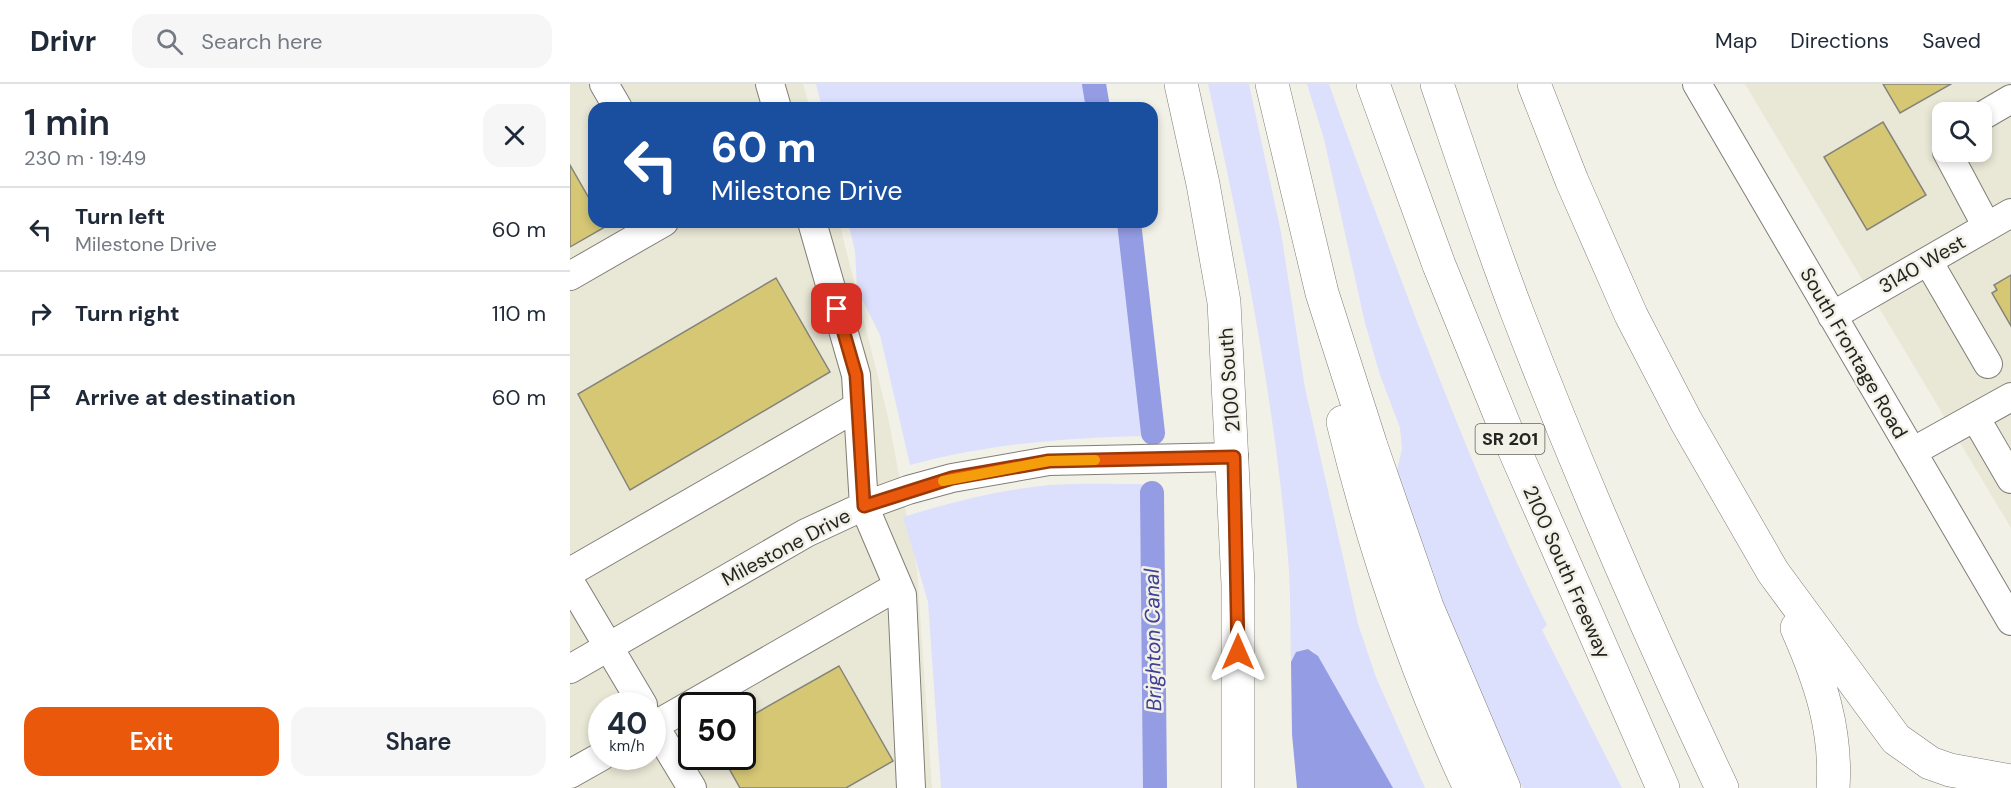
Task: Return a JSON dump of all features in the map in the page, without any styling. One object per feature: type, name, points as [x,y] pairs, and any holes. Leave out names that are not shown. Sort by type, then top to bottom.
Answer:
[{"type":"main road","name":"2100 South","points":[[1181,84],[1203,184],[1224,302],[1234,457],[1238,584],[1238,788]]},
{"type":"main road","points":[[1272,84],[1322,293],[1341,414],[1375,544],[1394,601],[1470,788]]},
{"type":"main road","name":"2100 South Freeway","points":[[1373,84],[1439,265],[1511,442],[1663,788]]},
{"type":"main road","name":"SR 201","points":[[1437,84],[1497,257],[1578,465],[1671,680],[1722,788]]},
{"type":"main road","points":[[1534,84],[1572,181],[1631,315],[1686,421],[1773,572],[1896,739],[1913,753],[1940,767],[2011,781]]},
{"type":"main road","points":[[1322,293],[1424,597],[1504,788]]},
{"type":"main road","points":[[1773,572],[1824,695],[1833,748],[1833,788]]},
{"type":"main road","points":[[1238,584],[1258,788]]},
{"type":"street","points":[[604,84],[614,102]]},
{"type":"street","points":[[770,84],[775,102]]},
{"type":"street","name":"South Frontage Road","points":[[1697,84],[2011,621]]},
{"type":"street","points":[[1992,110],[2011,99]]},
{"type":"street","points":[[1955,162],[1999,220]]},
{"type":"street","name":"3140 West","points":[[1832,316],[1999,220]]},
{"type":"street","points":[[570,276],[654,228]]},
{"type":"street","points":[[814,228],[856,375],[864,506],[902,595],[911,788]]},
{"type":"street","points":[[1928,261],[1988,364]]},
{"type":"street","points":[[1912,452],[2011,397]]},
{"type":"street","points":[[570,572],[857,407]]},
{"type":"street","points":[[1975,417],[2011,479]]},
{"type":"street","name":"Milestone Drive","points":[[570,669],[806,533],[864,506],[952,478],[1049,461],[1234,457]]},
{"type":"street","points":[[570,582],[635,692]]},
{"type":"street","points":[[666,712],[898,586]]},
{"type":"street","points":[[666,745],[692,788]]},
{"type":"street","points":[[570,774],[588,764]]},
{"type":"shaded area","points":[[570,84],[803,84],[808,102],[588,102],[588,228],[841,228],[888,417],[917,570],[932,788],[570,788]]},
{"type":"shaded area","points":[[816,84],[1084,84],[1088,102],[820,102]]},
{"type":"shaded area","points":[[1208,84],[1249,84],[1281,232],[1305,388],[1358,624],[1376,677],[1425,788],[1393,788],[1313,651],[1308,649],[1296,652],[1291,662],[1288,558],[1275,438],[1245,260]]},
{"type":"shaded area","points":[[1307,84],[1329,84],[1450,406],[1496,517],[1547,625],[1542,630],[1622,788],[1523,788],[1454,636],[1404,500],[1397,470],[1402,449],[1400,428],[1380,375],[1365,323],[1324,139]]},
{"type":"shaded area","points":[[1745,84],[2011,84],[2011,528]]},
{"type":"shaded area","points":[[849,228],[1119,228],[1144,413],[1144,436],[1026,443],[968,452],[910,465],[880,335],[857,289],[855,251]]},
{"type":"shaded area","points":[[1072,484],[1142,484],[1148,788],[941,788],[928,602],[903,517],[975,497],[1030,487]]},
{"type":"water","points":[[1308,649],[1318,656],[1393,788],[1297,788],[1292,734],[1291,662],[1296,652]]},
{"type":"building","points":[[1883,84],[1951,84],[1900,113]]},
{"type":"building","points":[[1883,122],[1926,195],[1867,230],[1824,157]]},
{"type":"building","points":[[570,165],[588,196],[588,228],[603,228],[570,247]]},
{"type":"building","points":[[2011,275],[2011,326],[1992,293],[1997,290],[1994,285]]},
{"type":"building","points":[[776,278],[830,372],[630,490],[578,394]]},
{"type":"building","points":[[839,666],[893,761],[846,788],[740,788],[730,770],[756,770],[756,713]]},
{"type":"waterway","name":"Brighton Canal","points":[[1094,84],[1097,102]]},
{"type":"waterway","name":"Brighton Canal","points":[[1130,228],[1153,433]]},
{"type":"waterway","name":"Brighton Canal","points":[[1152,493],[1155,788]]},
{"type":"slow traffic","points":[[943,481],[1000,468],[1049,461],[1095,460]]},
{"type":"route","points":[[837,309],[856,375],[864,506],[908,490],[952,478],[1049,461],[1234,457],[1238,652]]}]
